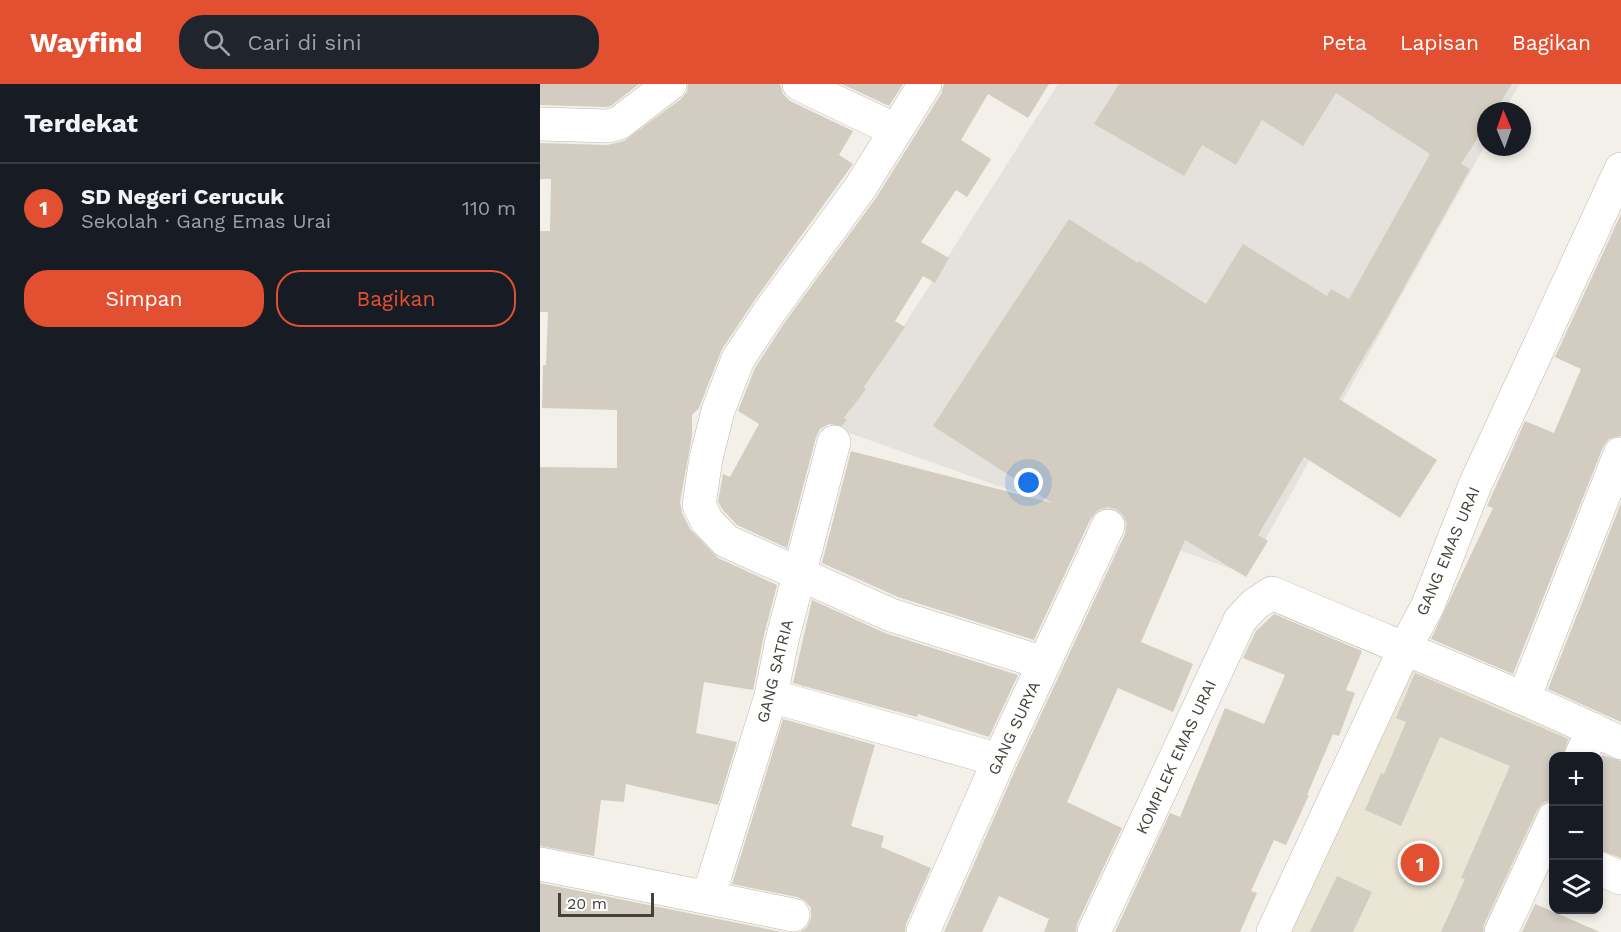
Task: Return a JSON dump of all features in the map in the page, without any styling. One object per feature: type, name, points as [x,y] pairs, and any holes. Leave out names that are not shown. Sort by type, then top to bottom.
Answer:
[{"type":"street","points":[[540,124],[608,126],[619,123],[670,84]]},
{"type":"street","points":[[799,84],[895,130]]},
{"type":"street","points":[[925,84],[860,188],[770,311],[738,359],[718,411],[706,458],[699,505],[707,521],[726,542],[891,615],[1044,663]]},
{"type":"street","name":"GANG EMAS URAI","points":[[1273,932],[1404,650],[1428,605],[1475,485],[1621,169]]},
{"type":"street","name":"GANG SATRIA","points":[[708,898],[771,696],[782,640],[834,442]]},
{"type":"street","points":[[1524,698],[1620,454]]},
{"type":"street","name":"GANG SURYA","points":[[923,932],[999,760],[1108,526]]},
{"type":"street","name":"KOMPLEK EMAS URAI","points":[[1094,932],[1240,620],[1255,604],[1272,594],[1404,650]]},
{"type":"street","points":[[1404,650],[1524,698],[1598,743]]},
{"type":"street","points":[[771,696],[999,760]]},
{"type":"street","points":[[1501,932],[1549,838]]},
{"type":"street","points":[[540,864],[793,915]]},
{"type":"street","points":[[1603,870],[1621,878]]},
{"type":"shaded area","points":[[1058,84],[1520,84],[1509,102],[1477,102],[1477,156],[1479,156],[1246,574],[838,429]]},
{"type":"shaded area","points":[[1407,663],[1581,737],[1573,752],[1549,752],[1549,801],[1486,932],[1289,932]]},
{"type":"building","points":[[540,84],[639,84],[611,106],[606,107],[540,105]]},
{"type":"building","points":[[688,84],[780,84],[783,94],[790,101],[853,131],[839,155],[853,164],[722,349],[699,408],[692,415],[692,436],[680,502],[682,513],[690,529],[718,558],[777,585],[753,690],[704,682],[696,733],[737,742],[718,805],[626,784],[624,802],[601,800],[594,856],[540,846],[540,467],[617,468],[617,410],[542,408],[548,312],[540,312],[540,231],[550,231],[551,179],[540,179],[540,143],[607,145],[624,141],[681,99],[687,92]]},
{"type":"building","points":[[842,84],[903,84],[889,106]]},
{"type":"building","points":[[944,84],[1049,84],[1028,118],[988,94],[961,140],[991,159],[967,197],[956,190],[921,242],[949,258],[935,283],[923,276],[895,321],[905,327],[864,387],[866,389],[844,418],[847,420],[842,426],[829,424],[820,429],[787,548],[737,525],[718,502],[723,474],[730,477],[759,424],[738,411],[755,368],[785,322],[876,198],[941,94]]},
{"type":"building","points":[[1119,84],[1512,84],[1501,102],[1477,102],[1477,139],[1461,164],[1470,169],[1339,399],[1437,460],[1400,518],[1304,457],[1258,535],[1268,541],[1246,577],[1185,540],[1141,642],[1193,664],[1173,712],[1118,688],[1067,802],[1122,828],[1077,924],[1076,932],[1044,932],[1049,919],[999,896],[982,932],[944,932],[1016,768],[1125,534],[1127,524],[1123,515],[1116,509],[1107,507],[1098,510],[1091,518],[1034,640],[898,597],[822,563],[851,451],[1052,503],[933,426],[1069,219],[1206,304],[1243,244],[1327,296],[1331,289],[1349,299],[1430,154],[1336,93],[1303,146],[1262,120],[1236,165],[1202,145],[1184,176],[1094,124]]},
{"type":"building","points":[[1621,214],[1621,436],[1609,439],[1603,447],[1513,674],[1431,639],[1493,508],[1487,506],[1525,421],[1554,433],[1581,369],[1555,357]]},
{"type":"building","points":[[1621,503],[1621,722],[1548,689]]},
{"type":"building","points":[[812,600],[885,633],[1018,675],[989,737],[918,714],[917,717],[793,683]]},
{"type":"building","points":[[1274,614],[1362,651],[1346,690],[1355,693],[1339,736],[1333,734],[1286,845],[1274,840],[1251,891],[1257,893],[1240,932],[1115,932],[1170,813],[1180,817],[1225,708],[1264,724],[1285,675],[1243,658],[1256,631]]},
{"type":"building","points":[[1415,673],[1568,739],[1564,752],[1549,752],[1549,800],[1544,802],[1537,810],[1484,924],[1483,932],[1441,932],[1465,879],[1461,878],[1510,766],[1440,737],[1401,826],[1365,810],[1381,773],[1384,774],[1406,722],[1396,718]]},
{"type":"building","points":[[783,719],[875,745],[851,826],[884,836],[881,847],[931,868],[906,924],[905,932],[800,932],[807,927],[811,918],[811,908],[805,901],[797,897],[732,884]]},
{"type":"building","points":[[1603,755],[1621,761],[1621,858],[1603,851]]},
{"type":"building","points":[[1337,876],[1372,892],[1353,932],[1310,932]]},
{"type":"building","points":[[540,883],[703,916],[782,932],[540,932]]},
{"type":"building","points":[[1535,904],[1549,910],[1549,914],[1558,914],[1600,932],[1522,932]]},
{"type":"place","name":"SD Negeri Cerucuk","points":[[1420,863]]}]
